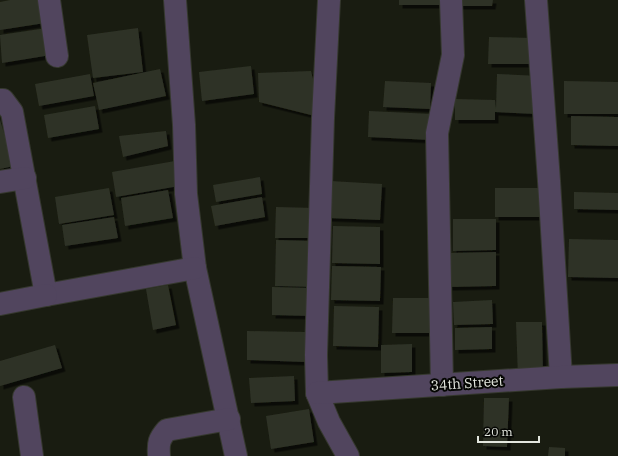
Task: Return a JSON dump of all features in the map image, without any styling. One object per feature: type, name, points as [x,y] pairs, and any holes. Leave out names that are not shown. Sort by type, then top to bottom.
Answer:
[{"type":"street","points":[[49,0],[57,56]]},
{"type":"street","points":[[175,0],[184,126],[186,194],[195,268],[236,456]]},
{"type":"street","points":[[329,0],[322,118],[316,355],[317,393],[329,422],[348,456]]},
{"type":"street","points":[[442,385],[437,133],[453,55],[451,0]]},
{"type":"street","points":[[536,0],[550,181],[560,377]]},
{"type":"street","points":[[0,100],[3,100],[12,112],[46,295]]},
{"type":"street","points":[[0,182],[25,178]]},
{"type":"street","points":[[0,304],[195,268]]},
{"type":"street","name":"34th Street","points":[[317,393],[560,377],[618,375]]},
{"type":"street","points":[[24,397],[32,456]]},
{"type":"street","points":[[159,456],[158,445],[160,437],[167,430],[228,419]]},
{"type":"building","points":[[10,0],[41,0],[45,23],[0,30],[0,2]]},
{"type":"building","points":[[399,0],[443,0],[443,5],[399,5]]},
{"type":"building","points":[[459,0],[493,0],[492,6],[459,6]]},
{"type":"building","points":[[47,28],[51,55],[2,63],[0,35]]},
{"type":"building","points":[[138,28],[143,72],[93,78],[87,35]]},
{"type":"building","points":[[489,37],[533,38],[533,64],[488,64]]},
{"type":"building","points":[[251,66],[254,94],[202,101],[199,72]]},
{"type":"building","points":[[160,69],[166,96],[99,110],[93,83]]},
{"type":"building","points":[[311,71],[323,118],[259,102],[258,73]]},
{"type":"building","points":[[90,74],[94,96],[39,106],[35,84]]},
{"type":"building","points":[[497,74],[539,76],[537,114],[495,112],[495,120],[455,120],[455,99],[495,100],[496,109]]},
{"type":"building","points":[[385,81],[431,83],[430,109],[383,107]]},
{"type":"building","points":[[564,81],[618,82],[618,114],[564,114]]},
{"type":"building","points":[[95,106],[99,129],[48,138],[44,115]]},
{"type":"building","points":[[369,111],[432,114],[431,140],[368,137]]},
{"type":"building","points":[[571,116],[618,117],[618,146],[571,145]]},
{"type":"building","points":[[0,120],[14,166],[0,169]]},
{"type":"building","points":[[166,131],[168,146],[123,157],[119,136]]},
{"type":"building","points":[[175,161],[179,186],[116,197],[112,172]]},
{"type":"building","points":[[260,177],[262,194],[216,202],[213,185]]},
{"type":"building","points":[[330,181],[382,184],[380,220],[328,218]]},
{"type":"building","points":[[109,188],[114,215],[59,224],[55,197]]},
{"type":"building","points":[[495,188],[545,188],[545,217],[495,217]]},
{"type":"building","points":[[168,190],[173,218],[125,226],[121,198]]},
{"type":"building","points":[[574,192],[618,193],[618,210],[574,209]]},
{"type":"building","points":[[262,197],[265,217],[215,226],[211,206]]},
{"type":"building","points":[[276,207],[315,208],[314,238],[275,238]]},
{"type":"building","points":[[114,217],[118,238],[65,246],[62,225]]},
{"type":"building","points":[[453,219],[496,219],[496,250],[453,251]]},
{"type":"building","points":[[333,226],[380,227],[380,264],[332,263]]},
{"type":"building","points":[[569,239],[618,240],[618,278],[568,277]]},
{"type":"building","points":[[276,240],[317,241],[316,287],[275,286]]},
{"type":"building","points":[[496,252],[496,286],[449,287],[448,253]]},
{"type":"building","points":[[332,266],[381,267],[380,301],[331,300]]},
{"type":"building","points":[[168,285],[176,325],[153,330],[146,289]]},
{"type":"building","points":[[272,287],[313,288],[312,316],[272,315]]},
{"type":"building","points":[[393,298],[433,298],[433,333],[392,333]]},
{"type":"building","points":[[492,300],[493,324],[454,325],[453,302]]},
{"type":"building","points":[[334,306],[379,307],[378,347],[333,346]]},
{"type":"building","points":[[516,322],[542,322],[543,376],[518,377]]},
{"type":"building","points":[[492,327],[492,349],[455,350],[455,328]]},
{"type":"building","points":[[247,331],[307,332],[306,362],[247,360]]},
{"type":"building","points":[[412,344],[412,372],[381,373],[381,345]]},
{"type":"building","points":[[55,345],[62,368],[0,386],[0,361]]},
{"type":"building","points":[[294,376],[295,401],[251,403],[249,378]]},
{"type":"building","points":[[484,398],[509,398],[507,447],[483,446]]},
{"type":"building","points":[[309,409],[314,442],[271,449],[266,416]]},
{"type":"building","points":[[549,447],[565,448],[565,456],[548,456]]}]
